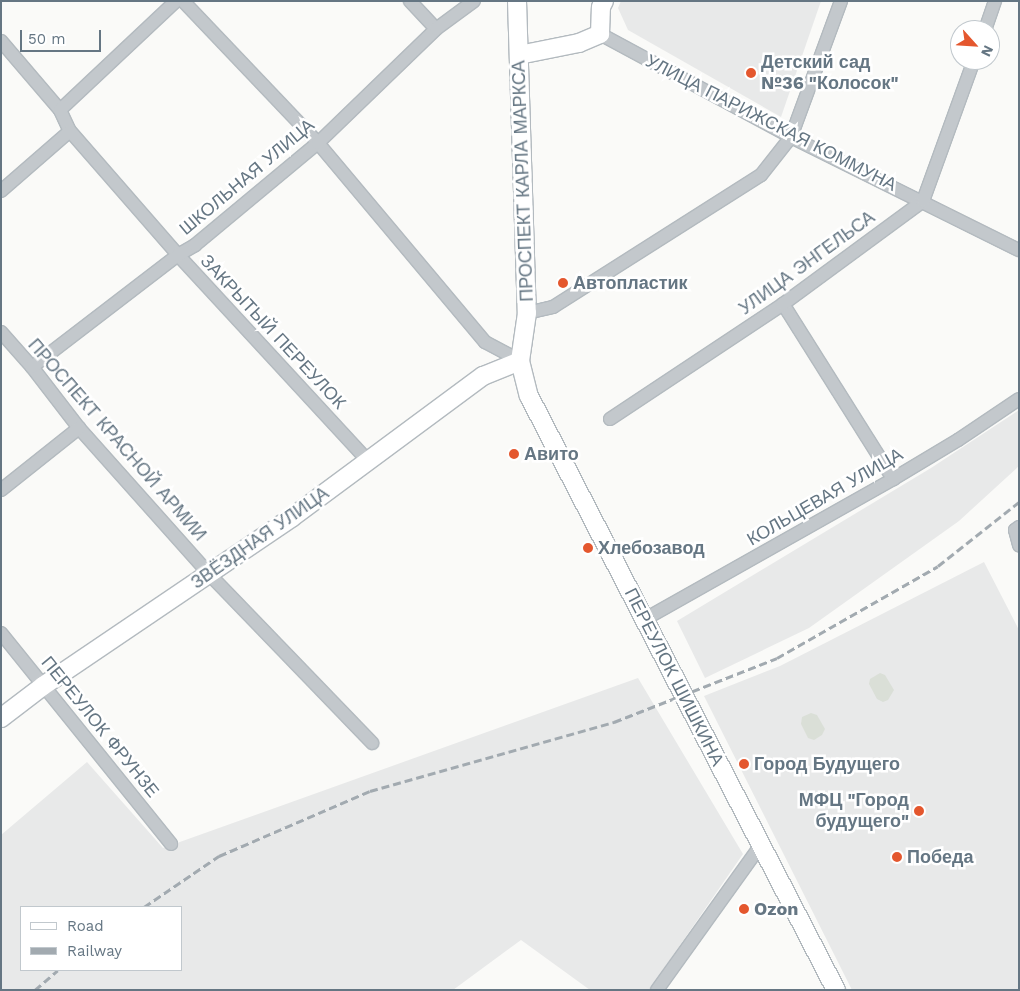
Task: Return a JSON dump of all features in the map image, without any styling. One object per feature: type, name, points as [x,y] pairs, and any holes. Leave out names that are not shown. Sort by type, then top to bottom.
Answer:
[{"type":"main road","name":"ПРОСПЕКТ КАРЛА МАРКСА","points":[[517,1],[527,313],[520,361]]},
{"type":"main road","points":[[519,55],[579,43],[600,34],[601,8],[604,1]]},
{"type":"main road","name":"ЗВЁЗДНАЯ УЛИЦА","points":[[1,718],[44,686],[209,574],[368,462],[483,376],[520,361]]},
{"type":"main road","name":"ПЕРЕУЛОК ШИШКИНА","points":[[520,361],[533,404],[836,990]]},
{"type":"street","points":[[60,110],[176,1]]},
{"type":"street","points":[[183,1],[318,143],[485,342],[520,361]]},
{"type":"street","points":[[410,1],[436,29]]},
{"type":"street","name":"ШКОЛЬНАЯ УЛИЦА","points":[[32,367],[178,255],[195,245],[318,143],[436,29],[474,1]]},
{"type":"street","points":[[527,313],[553,307],[761,174],[791,136],[841,1]]},
{"type":"street","points":[[989,20],[996,1]]},
{"type":"street","name":"УЛИЦА ПАРИЖСКАЯ КОММУНА","points":[[600,34],[791,136],[1019,250]]},
{"type":"street","name":"ЗАКРЫТЫЙ ПЕРЕУЛОК","points":[[1,41],[60,110],[70,130],[178,255],[368,462]]},
{"type":"street","points":[[923,201],[970,70]]},
{"type":"street","points":[[1,191],[70,130]]},
{"type":"street","name":"УЛИЦА ЭНГЕЛЬСА","points":[[610,419],[783,304],[923,201]]},
{"type":"street","points":[[783,304],[893,479]]},
{"type":"street","name":"ПРОСПЕКТ КРАСНОЙ АРМИИ","points":[[1,332],[32,367],[79,428],[209,574],[372,743]]},
{"type":"street","name":"КОЛЬЦЕВАЯ УЛИЦА","points":[[645,618],[893,479],[958,440],[1019,398]]},
{"type":"street","points":[[1,490],[79,428]]},
{"type":"street","points":[[1017,528],[1019,545]]},
{"type":"street","name":"ПЕРЕУЛОК ФРУНЗЕ","points":[[1,633],[171,844]]},
{"type":"street","points":[[657,990],[761,845]]},
{"type":"shaded area","name":"Детский сад №36 \"Колосок\"","points":[[621,1],[821,1],[781,117],[628,30],[618,8]]},
{"type":"shaded area","points":[[1019,410],[1019,466],[959,521],[809,628],[705,678],[677,621],[931,468]]},
{"type":"shaded area","points":[[984,562],[1019,630],[1019,990],[852,990],[704,696],[780,666]]},
{"type":"shaded area","points":[[880,673],[885,675],[894,690],[888,700],[883,702],[877,699],[869,684],[870,679]]},
{"type":"shaded area","points":[[638,678],[743,854],[649,990],[590,990],[521,940],[453,990],[1,990],[1,835],[87,762],[163,848]]},
{"type":"shaded area","points":[[811,713],[817,715],[825,729],[822,735],[814,740],[808,738],[801,724],[802,717]]},
{"type":"railway","points":[[145,906],[219,856],[370,791],[614,722],[777,658],[938,566],[1019,502]]},
{"type":"railway","points":[[35,990],[57,971]]},
{"type":"place","name":"Детский сад №36 \"Колосок\"","points":[[751,73]]},
{"type":"place","name":"Автопластик","points":[[563,283]]},
{"type":"place","name":"Авито","points":[[514,454]]},
{"type":"place","name":"Хлебозавод","points":[[588,548]]},
{"type":"place","name":"Город Будущего","points":[[744,764]]},
{"type":"place","name":"МФЦ \"Город будущего\"","points":[[919,811]]},
{"type":"place","name":"Победа","points":[[897,857]]},
{"type":"place","name":"Ozon","points":[[744,909]]}]
